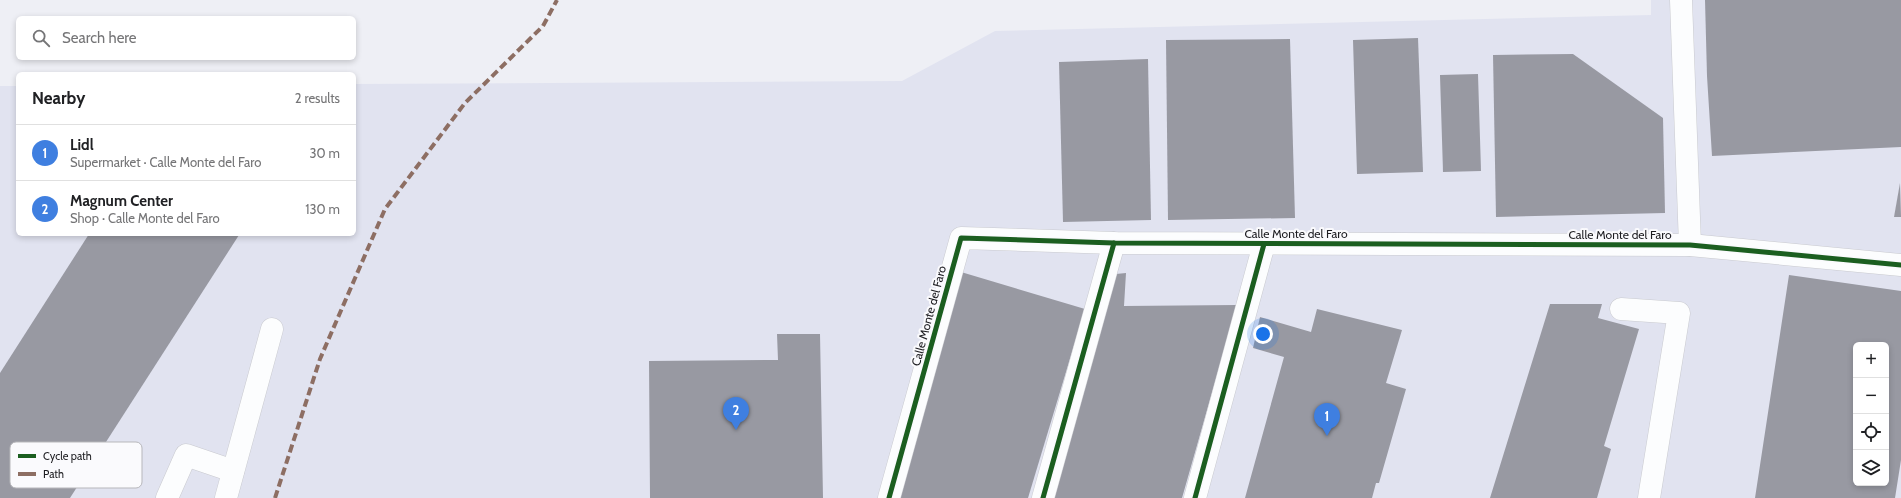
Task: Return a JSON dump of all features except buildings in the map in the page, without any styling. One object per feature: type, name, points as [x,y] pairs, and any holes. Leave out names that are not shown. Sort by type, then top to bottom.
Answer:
[{"type":"street","points":[[1681,0],[1690,245]]},
{"type":"street","name":"Calle Monte del Faro","points":[[889,498],[961,238],[1114,243],[1690,245],[1901,265]]},
{"type":"street","points":[[1043,498],[1114,243]]},
{"type":"street","points":[[1195,498],[1264,244]]},
{"type":"street","points":[[1621,309],[1679,313],[1649,498]]},
{"type":"street","points":[[226,498],[272,329]]},
{"type":"street","points":[[167,498],[186,455],[233,471]]},
{"type":"shaded area","points":[[1651,0],[1901,0],[1901,498],[0,498],[0,86],[16,86],[16,236],[356,236],[356,84],[902,81],[995,31],[1651,15]]},
{"type":"marked path","points":[[275,498],[320,359],[385,209],[465,103],[543,26],[557,0]]},
{"type":"cycle path","points":[[889,498],[961,238],[1114,243],[1690,245],[1901,265]]},
{"type":"cycle path","points":[[1043,498],[1114,243]]},
{"type":"cycle path","points":[[1195,498],[1264,244]]},
{"type":"place","name":"Magnum Center","points":[[736,430]]},
{"type":"place","name":"Lidl","points":[[1327,436]]}]
